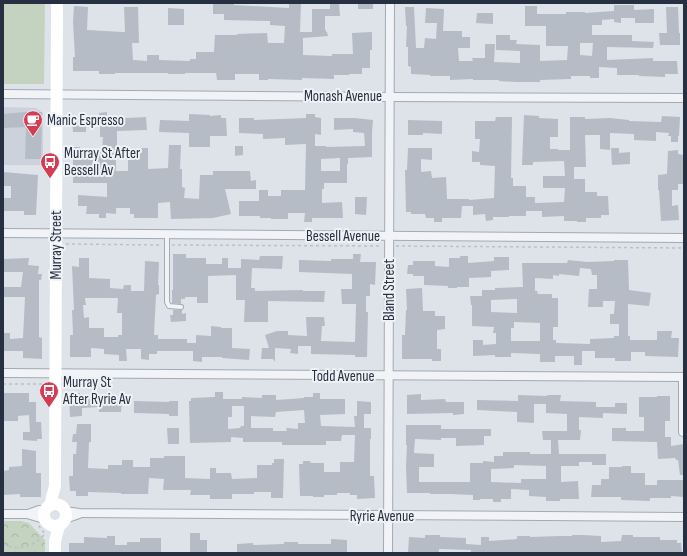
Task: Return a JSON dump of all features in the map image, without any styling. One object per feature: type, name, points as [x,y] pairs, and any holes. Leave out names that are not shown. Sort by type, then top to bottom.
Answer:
[{"type":"main road","name":"Murray Street","points":[[53,516],[55,486],[52,379],[56,233],[58,3]]},
{"type":"main road","points":[[53,516],[55,547]]},
{"type":"street","name":"Bland Street","points":[[388,553],[390,3]]},
{"type":"street","name":"Monash Avenue","points":[[3,94],[684,98]]},
{"type":"street","name":"Bessell Avenue","points":[[3,233],[684,238]]},
{"type":"street","name":"Todd Avenue","points":[[3,373],[52,379],[388,376],[683,377]]},
{"type":"street","points":[[683,377],[683,432]]},
{"type":"street","name":"Ryrie Avenue","points":[[53,516],[79,513],[684,517]]},
{"type":"street","points":[[3,514],[53,516]]},
{"type":"lane","points":[[167,234],[167,304],[169,306],[182,307]]},
{"type":"path","points":[[63,244],[684,248]]},
{"type":"path","points":[[3,384],[52,379]]},
{"type":"path","points":[[3,544],[18,547],[31,545],[38,542],[45,534],[53,516]]},
{"type":"shaded area","points":[[3,107],[36,108],[43,113],[43,165],[3,165]]},
{"type":"green space","points":[[3,3],[45,3],[44,84],[3,84]]},
{"type":"green space","points":[[3,521],[21,521],[29,523],[45,540],[45,553],[3,553]]},
{"type":"building","points":[[213,3],[234,3],[234,5],[289,8],[289,3],[301,3],[300,32],[312,32],[312,9],[330,9],[330,3],[339,3],[340,16],[325,16],[325,30],[328,36],[303,38],[303,55],[332,56],[332,54],[353,54],[352,33],[372,32],[370,68],[362,68],[362,74],[334,75],[334,79],[302,78],[302,80],[259,80],[259,74],[235,74],[235,80],[217,80],[216,73],[99,74],[99,71],[73,71],[73,57],[75,57],[73,22],[74,6],[88,7],[87,30],[123,32],[125,32],[124,7],[138,7],[139,43],[132,43],[133,60],[147,61],[147,55],[159,55],[159,60],[190,61],[190,59],[196,59],[196,52],[214,52],[215,35],[267,33],[268,43],[284,43],[285,26],[270,25],[270,21],[224,20],[224,14],[213,14]]},
{"type":"building","points":[[358,3],[373,3],[373,9],[358,9]]},
{"type":"building","points":[[614,5],[634,5],[634,10],[654,9],[654,23],[635,23],[635,18],[621,18],[621,23],[614,22],[614,19],[602,20],[602,25],[592,25],[592,35],[632,35],[632,41],[654,42],[653,48],[607,47],[607,60],[653,58],[653,61],[677,61],[678,74],[665,74],[665,77],[617,75],[617,68],[599,67],[599,78],[590,78],[590,76],[571,76],[571,79],[540,80],[540,82],[516,82],[473,79],[450,80],[450,76],[411,74],[411,67],[408,66],[405,7],[414,7],[416,48],[424,48],[425,38],[436,39],[437,23],[425,23],[426,8],[444,9],[443,31],[462,31],[462,37],[470,37],[470,48],[458,48],[459,61],[473,61],[472,58],[485,58],[485,44],[495,44],[494,62],[520,63],[520,51],[496,50],[496,35],[510,35],[510,40],[517,40],[516,44],[540,45],[540,61],[567,60],[568,46],[546,46],[546,26],[525,26],[525,6],[537,6],[537,14],[614,11]],"holes":[[[580,43],[593,43],[592,56],[580,55]]]},
{"type":"building","points":[[666,7],[678,7],[680,45],[660,45],[659,33],[667,33]]},
{"type":"building","points":[[168,8],[184,9],[184,25],[168,25]]},
{"type":"building","points":[[477,13],[493,13],[493,24],[476,23]]},
{"type":"building","points":[[42,112],[41,159],[25,159],[26,127],[3,128],[3,114]]},
{"type":"building","points":[[107,112],[107,119],[146,117],[147,130],[117,131],[117,148],[148,148],[148,169],[168,168],[169,145],[181,145],[180,169],[182,169],[182,187],[185,188],[184,198],[199,199],[200,175],[213,175],[213,171],[250,171],[251,181],[256,180],[256,189],[225,189],[231,214],[213,218],[171,219],[170,202],[158,203],[158,218],[134,218],[134,214],[130,214],[130,208],[116,208],[116,214],[106,213],[106,218],[99,218],[99,214],[86,214],[87,206],[78,206],[78,195],[107,197],[107,183],[73,183],[73,147],[80,147],[80,151],[102,150],[103,137],[100,137],[100,125],[86,126],[86,132],[73,132],[72,119],[100,119],[99,113]],"holes":[[[116,159],[128,159],[128,171],[116,171]]]},
{"type":"building","points":[[189,114],[210,116],[221,115],[221,118],[226,118],[227,136],[210,136],[210,147],[189,147],[189,133],[159,132],[160,120],[189,121]]},
{"type":"building","points":[[306,114],[315,114],[315,117],[321,118],[321,135],[315,134],[315,146],[326,147],[365,146],[364,133],[353,132],[353,129],[334,130],[334,118],[373,120],[372,157],[348,158],[347,183],[324,183],[324,189],[322,189],[322,203],[342,202],[343,218],[312,218],[312,222],[304,222],[305,213],[288,213],[288,219],[260,218],[260,216],[239,216],[239,201],[259,201],[259,190],[268,190],[268,196],[281,196],[281,190],[305,190],[306,144],[285,145],[285,138],[263,139],[263,134],[239,133],[239,118],[254,118],[254,120],[306,118]],"holes":[[[340,158],[340,171],[321,171],[321,159]]]},
{"type":"building","points":[[524,115],[539,116],[539,118],[558,119],[558,137],[550,137],[550,149],[570,150],[570,117],[661,122],[662,116],[680,117],[679,136],[678,142],[671,142],[671,136],[668,136],[669,133],[656,132],[656,141],[634,140],[634,134],[610,133],[610,150],[600,149],[600,135],[585,135],[586,167],[574,167],[574,179],[585,179],[585,192],[597,192],[597,196],[608,196],[609,215],[601,215],[601,218],[586,218],[586,222],[564,221],[564,216],[542,217],[542,211],[526,211],[526,216],[493,217],[493,220],[486,221],[485,214],[473,215],[473,206],[462,206],[461,218],[442,218],[442,222],[434,222],[434,218],[426,218],[425,214],[411,214],[411,212],[406,212],[405,170],[407,170],[408,148],[432,148],[432,160],[421,159],[421,172],[431,171],[432,178],[446,177],[447,199],[469,200],[494,198],[495,166],[480,165],[480,162],[472,162],[472,151],[479,152],[480,139],[475,139],[475,121],[495,121],[496,117],[512,117],[511,178],[513,178],[513,186],[526,186],[526,197],[535,197],[535,203],[564,202],[565,188],[543,188],[543,176],[565,176],[564,161],[533,162],[533,165],[522,165]]},
{"type":"building","points":[[408,120],[442,121],[442,134],[423,133],[423,135],[408,135]]},
{"type":"building","points":[[235,146],[243,146],[243,155],[235,156]]},
{"type":"building","points":[[611,148],[619,148],[619,153],[630,152],[630,164],[612,165]]},
{"type":"building","points":[[678,150],[678,154],[684,155],[684,184],[678,184],[678,190],[672,190],[672,206],[678,205],[679,220],[661,221],[658,175],[667,174],[668,151]]},
{"type":"building","points":[[3,172],[38,175],[36,215],[24,215],[24,211],[3,211],[3,198],[11,198],[11,186],[3,186]]},
{"type":"building","points":[[355,197],[367,197],[366,215],[355,214]]},
{"type":"building","points":[[173,254],[186,254],[186,258],[206,258],[206,264],[222,264],[222,258],[228,258],[228,268],[241,268],[241,259],[259,260],[260,256],[283,256],[282,269],[252,268],[251,288],[255,288],[255,291],[325,291],[324,302],[268,301],[268,322],[244,322],[245,300],[236,300],[236,275],[208,276],[208,303],[197,303],[197,297],[185,297],[185,299],[181,299],[181,304],[172,303]]},
{"type":"building","points":[[353,254],[361,254],[360,262],[376,262],[375,285],[370,284],[370,296],[366,296],[366,312],[368,312],[367,357],[355,357],[355,355],[311,354],[311,346],[298,346],[298,354],[290,353],[291,349],[275,348],[275,362],[273,359],[261,359],[262,348],[269,348],[265,335],[277,331],[288,331],[288,335],[307,336],[306,317],[324,317],[325,326],[322,326],[321,341],[355,342],[356,304],[342,304],[341,289],[352,289],[352,274],[299,272],[299,260],[331,261],[331,259],[353,259]]},
{"type":"building","points":[[460,256],[468,256],[468,263],[494,261],[494,257],[509,257],[509,270],[491,271],[491,277],[469,278],[469,287],[457,288],[424,285],[424,276],[413,276],[413,274],[407,274],[408,265],[413,265],[413,261],[435,261],[435,266],[449,267],[449,258],[460,258]]},
{"type":"building","points":[[29,258],[28,265],[39,266],[38,274],[42,274],[41,280],[39,280],[39,337],[42,338],[42,359],[23,358],[23,351],[3,351],[3,333],[10,333],[10,339],[23,338],[25,297],[3,297],[3,287],[21,287],[23,272],[3,272],[3,259]]},
{"type":"building","points":[[79,258],[89,258],[89,278],[110,279],[110,288],[123,289],[124,285],[131,285],[131,291],[144,291],[145,261],[159,262],[159,294],[156,295],[154,335],[158,335],[158,339],[187,339],[187,343],[196,343],[196,335],[211,336],[211,326],[232,328],[232,348],[250,349],[249,360],[222,357],[202,357],[202,362],[193,361],[193,351],[157,351],[157,354],[149,354],[149,360],[141,359],[141,349],[126,349],[127,361],[119,361],[119,355],[104,354],[104,349],[91,348],[91,357],[70,357],[70,335],[73,335],[72,310],[74,310],[72,266],[79,267]],"holes":[[[85,298],[118,298],[117,313],[122,313],[122,335],[118,335],[118,337],[104,337],[104,328],[89,328],[89,317],[84,318],[83,305],[86,305]]]},
{"type":"building","points":[[568,260],[587,262],[628,260],[629,290],[651,293],[649,306],[628,304],[628,336],[630,336],[630,340],[657,340],[657,331],[672,331],[671,338],[679,338],[678,357],[645,356],[645,352],[631,352],[631,361],[615,361],[615,358],[595,358],[595,351],[582,351],[582,365],[574,365],[574,356],[555,356],[555,362],[540,362],[540,354],[511,353],[511,357],[495,357],[495,355],[473,356],[473,340],[483,340],[483,345],[496,344],[496,333],[493,333],[494,327],[472,326],[472,305],[470,296],[482,296],[482,290],[523,287],[522,263],[567,263]],"holes":[[[580,268],[591,269],[592,275],[597,275],[597,289],[589,289],[588,307],[603,307],[603,301],[615,301],[614,314],[610,314],[610,324],[619,324],[619,336],[614,336],[614,338],[590,339],[590,344],[556,343],[556,340],[553,340],[553,327],[558,327],[558,298],[552,298],[552,294],[538,294],[537,291],[535,291],[535,278],[553,279],[553,275],[559,276],[559,274],[579,276]],[[517,299],[517,313],[491,312],[491,300]],[[514,322],[540,323],[540,341],[511,341],[511,328],[514,328]]]},
{"type":"building","points":[[422,288],[423,311],[435,311],[435,316],[445,316],[445,329],[437,330],[437,349],[441,349],[441,361],[432,361],[432,359],[402,359],[402,335],[405,335],[407,310],[406,289]]},
{"type":"building","points":[[173,310],[182,310],[182,314],[186,313],[186,321],[171,322],[170,315],[173,315]]},
{"type":"building","points":[[215,392],[223,392],[223,399],[242,399],[242,397],[262,398],[262,395],[276,395],[276,400],[313,397],[313,393],[320,393],[320,399],[345,399],[345,414],[320,415],[321,426],[355,427],[354,416],[357,416],[357,401],[371,402],[371,414],[364,414],[364,428],[371,428],[370,476],[374,476],[375,498],[357,499],[357,495],[350,495],[350,493],[324,495],[324,497],[300,496],[299,464],[303,464],[303,461],[310,461],[311,463],[324,463],[324,472],[340,472],[340,462],[354,462],[355,435],[342,435],[341,441],[326,441],[326,445],[282,445],[282,442],[243,442],[243,438],[231,437],[231,442],[190,443],[189,401],[191,401],[191,398],[215,397]],"holes":[[[232,406],[244,406],[244,426],[241,426],[240,428],[228,429],[228,417],[232,417]],[[304,410],[305,423],[298,423],[298,429],[286,428],[287,431],[273,431],[273,428],[251,428],[251,416],[275,417],[276,412]]]},
{"type":"building","points":[[3,393],[29,393],[29,402],[36,402],[36,422],[41,422],[42,439],[37,439],[37,441],[23,440],[23,432],[30,432],[29,415],[18,416],[18,421],[3,421]]},
{"type":"building","points":[[69,394],[91,394],[91,398],[122,399],[121,412],[99,412],[99,407],[82,408],[82,416],[70,417]]},
{"type":"building","points":[[421,394],[421,400],[445,399],[446,402],[464,402],[464,414],[407,414],[407,395]]},
{"type":"building","points":[[518,395],[561,395],[560,401],[596,402],[596,407],[615,407],[615,403],[627,403],[627,414],[603,413],[603,418],[579,417],[579,430],[581,430],[580,440],[558,440],[559,454],[606,454],[606,465],[592,465],[592,462],[579,462],[579,466],[561,466],[561,482],[578,481],[579,499],[546,501],[546,497],[529,496],[529,490],[511,489],[511,499],[501,499],[501,502],[493,502],[493,499],[473,500],[473,495],[407,493],[406,425],[441,425],[441,429],[491,429],[491,436],[484,436],[484,445],[456,446],[456,438],[441,438],[441,440],[415,439],[414,453],[434,454],[434,467],[419,467],[419,482],[470,482],[470,463],[483,463],[483,461],[494,462],[494,456],[503,456],[503,452],[551,454],[551,440],[543,440],[542,431],[567,431],[567,414],[546,413],[546,404],[534,404],[534,423],[517,422],[517,412],[477,410],[477,400],[518,401]],"holes":[[[514,465],[546,466],[546,479],[521,479],[521,483],[491,482],[491,469],[514,468]]]},
{"type":"building","points":[[670,396],[670,421],[665,421],[665,437],[671,437],[671,446],[684,444],[684,475],[680,475],[678,460],[675,458],[658,459],[657,442],[612,441],[612,428],[626,428],[626,431],[644,431],[644,417],[639,417],[639,397]]},
{"type":"building","points":[[134,401],[178,401],[178,416],[169,416],[169,414],[134,413]]},
{"type":"building","points":[[77,424],[91,424],[91,442],[89,442],[88,468],[108,469],[108,465],[122,465],[122,460],[133,460],[133,467],[150,467],[150,458],[185,456],[185,478],[210,479],[210,468],[216,468],[216,473],[231,473],[232,479],[257,478],[257,465],[272,465],[272,463],[274,463],[274,459],[284,459],[283,498],[271,498],[271,492],[254,492],[254,494],[232,494],[232,499],[210,499],[210,495],[190,495],[191,490],[163,490],[164,479],[149,478],[148,494],[88,492],[88,496],[76,496],[76,491],[70,491],[69,476],[73,476],[73,454],[76,454],[77,442],[72,442],[73,434],[76,434]]},
{"type":"building","points":[[167,428],[179,428],[179,444],[168,444]]},
{"type":"building","points":[[22,449],[36,451],[36,473],[41,473],[41,497],[20,497],[20,494],[3,495],[3,471],[9,470],[9,467],[22,466]]},
{"type":"building","points":[[631,466],[631,473],[645,473],[645,485],[657,485],[657,480],[684,480],[684,497],[671,496],[671,498],[650,498],[650,501],[621,500],[621,497],[591,497],[592,485],[601,485],[601,479],[609,479],[609,467]]},
{"type":"building","points":[[190,533],[200,533],[200,540],[207,540],[207,553],[190,553]]},
{"type":"building","points":[[425,535],[466,538],[466,544],[481,545],[481,537],[489,537],[489,541],[517,539],[517,536],[583,535],[601,536],[601,542],[621,541],[622,535],[633,535],[633,537],[660,537],[660,540],[677,540],[677,543],[681,543],[682,553],[471,553],[471,550],[439,549],[439,553],[408,553],[409,537],[425,538]]},
{"type":"building","points":[[107,536],[115,536],[115,545],[127,545],[127,542],[140,542],[140,538],[161,538],[161,553],[69,553],[69,543],[84,543],[84,537],[107,538]]},
{"type":"building","points":[[331,539],[347,540],[347,553],[237,553],[237,544],[284,544],[284,542],[298,542],[298,544],[331,544]]},
{"type":"place","name":"Manic Espresso","points":[[33,137]]},
{"type":"place","name":"Murray St After Bessell Av","points":[[50,179]]},
{"type":"place","name":"Murray St After Ryrie Av","points":[[49,408]]}]
